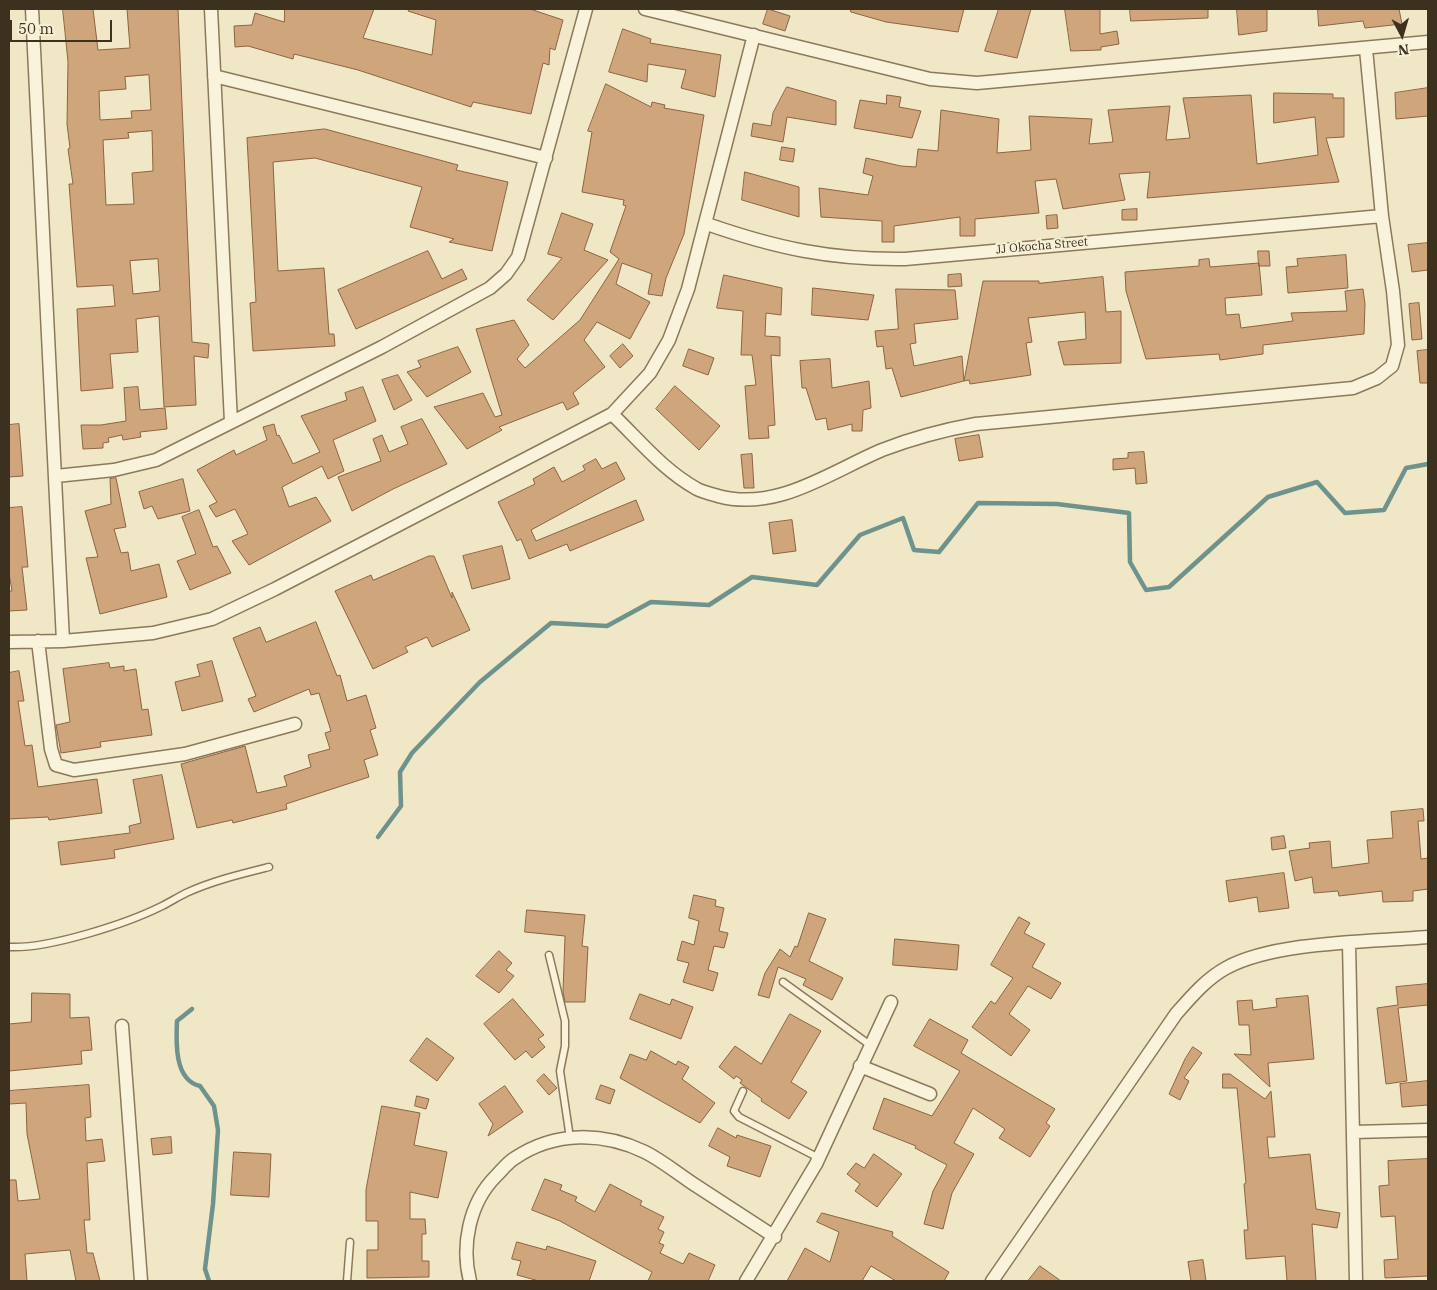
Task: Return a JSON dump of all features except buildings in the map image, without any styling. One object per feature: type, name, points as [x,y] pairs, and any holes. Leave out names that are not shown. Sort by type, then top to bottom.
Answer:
[{"type":"street","points":[[32,9],[63,640]]},
{"type":"street","points":[[211,9],[231,422]]},
{"type":"street","points":[[56,476],[114,470],[156,460],[382,348],[490,288],[506,274],[518,257],[586,9]]},
{"type":"street","points":[[645,9],[930,79],[977,83],[1428,42]]},
{"type":"street","points":[[9,642],[153,633],[212,619],[325,564],[612,414],[650,373],[669,340],[688,289],[707,224],[754,35]]},
{"type":"street","points":[[612,414],[668,471],[699,490],[735,500],[772,498],[795,490],[881,451],[931,432],[976,424],[1353,388],[1377,378],[1392,366],[1398,345],[1393,292],[1382,216],[1366,49]]},
{"type":"street","points":[[214,76],[546,158]]},
{"type":"street","name":"JJ Okocha Street","points":[[707,224],[753,240],[813,253],[860,259],[905,259],[1382,216]]},
{"type":"street","points":[[38,641],[51,749],[56,765],[74,770],[185,754],[295,724]]},
{"type":"street","points":[[992,1281],[1176,1014],[1198,989],[1225,969],[1255,955],[1349,943],[1428,937]]},
{"type":"street","points":[[1349,943],[1356,1281]]},
{"type":"street","points":[[746,1281],[775,1237],[819,1158],[891,1002]]},
{"type":"street","points":[[122,1026],[141,1281]]},
{"type":"street","points":[[860,1066],[930,1094]]},
{"type":"street","points":[[1354,1132],[1428,1130]]},
{"type":"street","points":[[470,1281],[466,1264],[467,1236],[474,1208],[491,1181],[515,1158],[547,1142],[580,1136],[616,1140],[646,1152],[775,1237]]},
{"type":"lane","points":[[9,947],[34,948],[99,929],[132,918],[186,893],[228,877],[269,867]]},
{"type":"lane","points":[[549,956],[565,1021],[565,1046],[560,1071],[570,1138]]},
{"type":"lane","points":[[783,982],[870,1045]]},
{"type":"lane","points":[[743,1091],[734,1110],[739,1117],[819,1158]]},
{"type":"lane","points":[[347,1281],[350,1242]]},
{"type":"waterway","points":[[378,837],[401,806],[400,772],[412,753],[480,682],[551,623],[607,626],[651,602],[709,605],[752,577],[817,585],[860,535],[903,518],[914,550],[939,552],[978,503],[1057,504],[1129,513],[1130,562],[1146,590],[1169,587],[1268,497],[1317,482],[1345,513],[1384,510],[1406,468],[1428,464]]},
{"type":"waterway","points":[[192,1009],[177,1021],[178,1059],[185,1076],[200,1086],[214,1106],[218,1130],[213,1204],[205,1269],[209,1281]]}]
